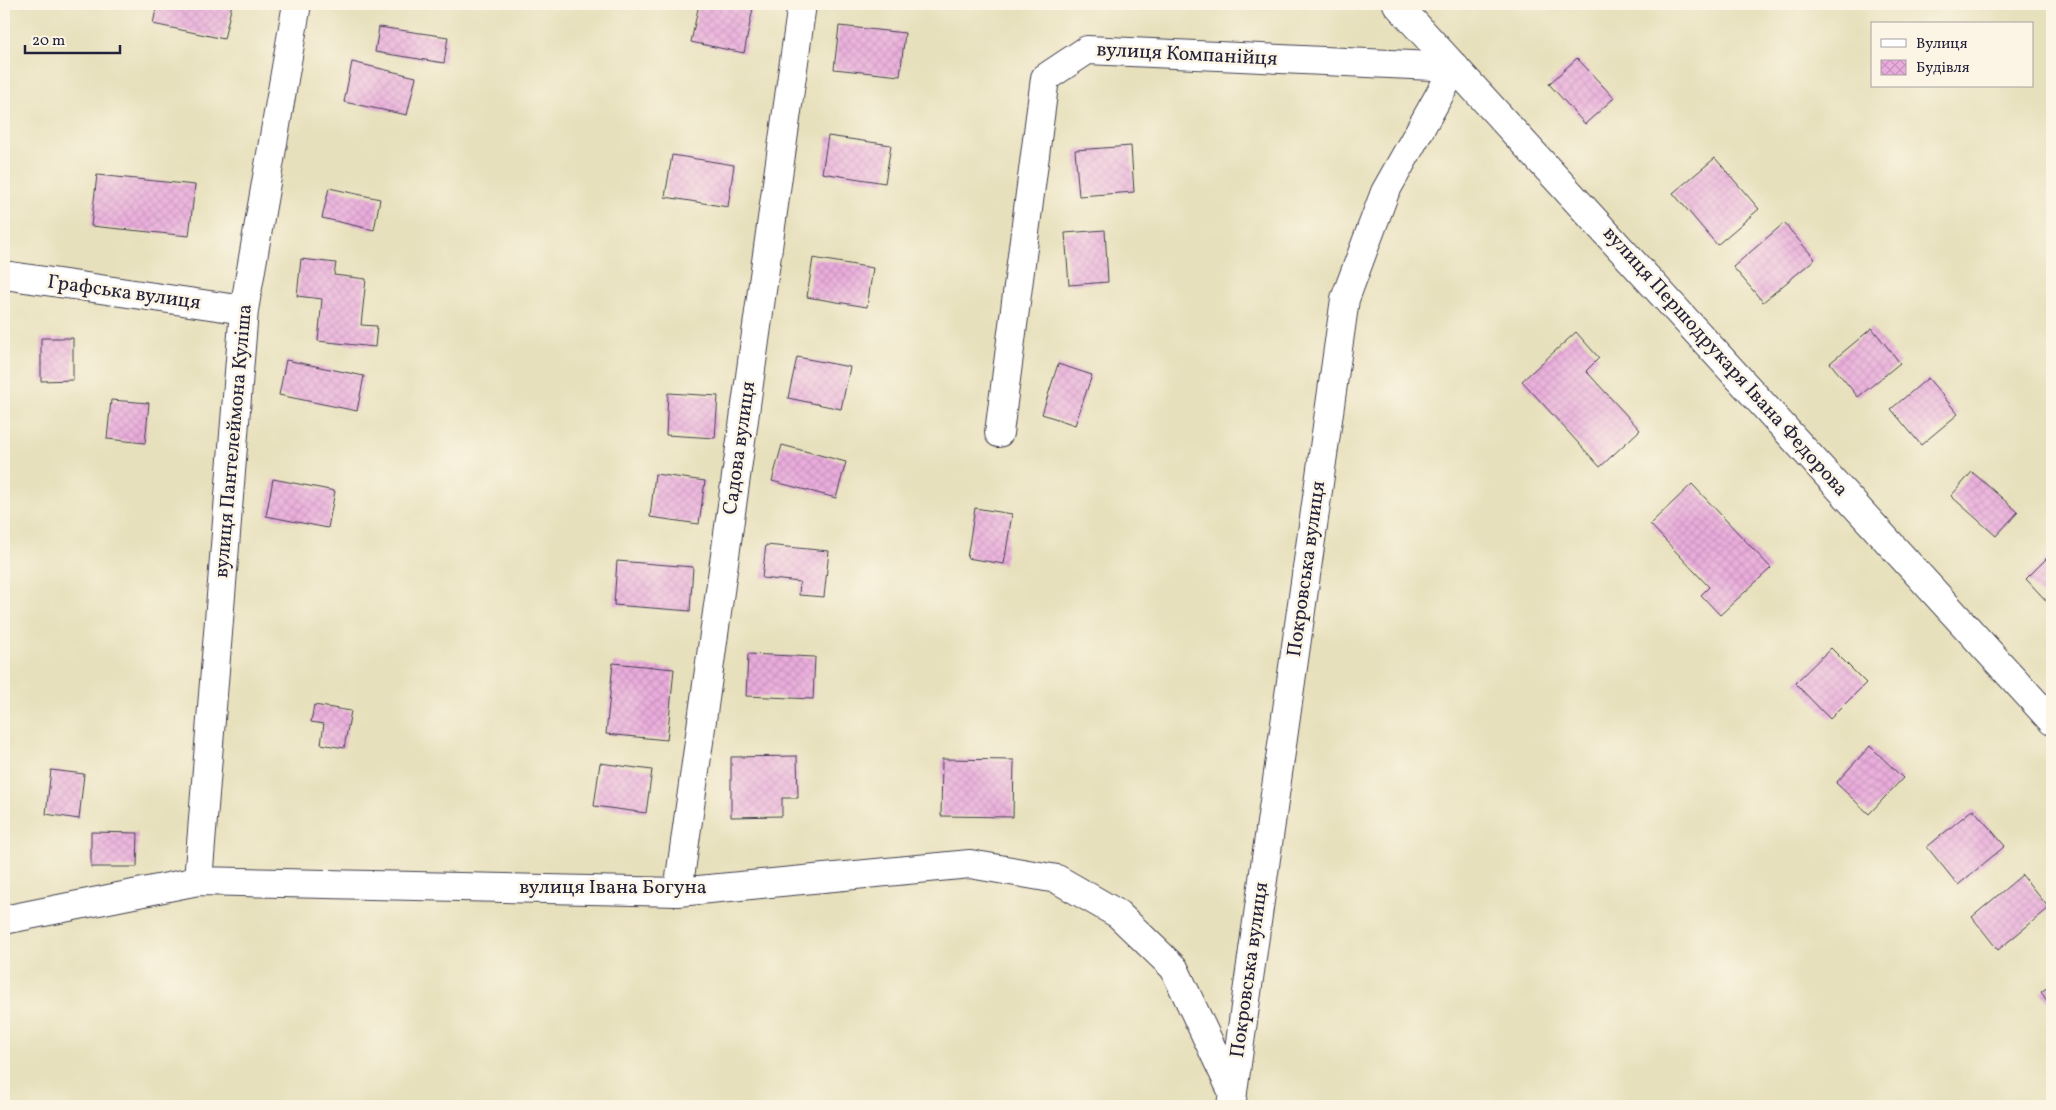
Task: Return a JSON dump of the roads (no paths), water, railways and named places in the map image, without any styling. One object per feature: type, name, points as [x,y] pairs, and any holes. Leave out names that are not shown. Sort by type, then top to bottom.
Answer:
[{"type":"street","name":"вулиця Пантелеймона Куліша","points":[[198,881],[244,310],[297,4]]},
{"type":"street","name":"Садова вулиця","points":[[678,892],[802,4]]},
{"type":"street","name":"вулиця Першодрукаря Івана Федорова","points":[[1397,4],[2052,721]]},
{"type":"street","name":"вулиця Компанійця","points":[[999,433],[1045,78],[1087,50],[1455,67]]},
{"type":"street","name":"Покровська вулиця","points":[[1232,1100],[1345,299],[1385,192],[1455,67]]},
{"type":"street","name":"Графська вулиця","points":[[4,275],[244,310]]},
{"type":"street","name":"вулиця Івана Богуна","points":[[4,920],[198,881],[678,892],[970,864],[1057,878],[1118,914],[1174,968],[1232,1100]]}]
